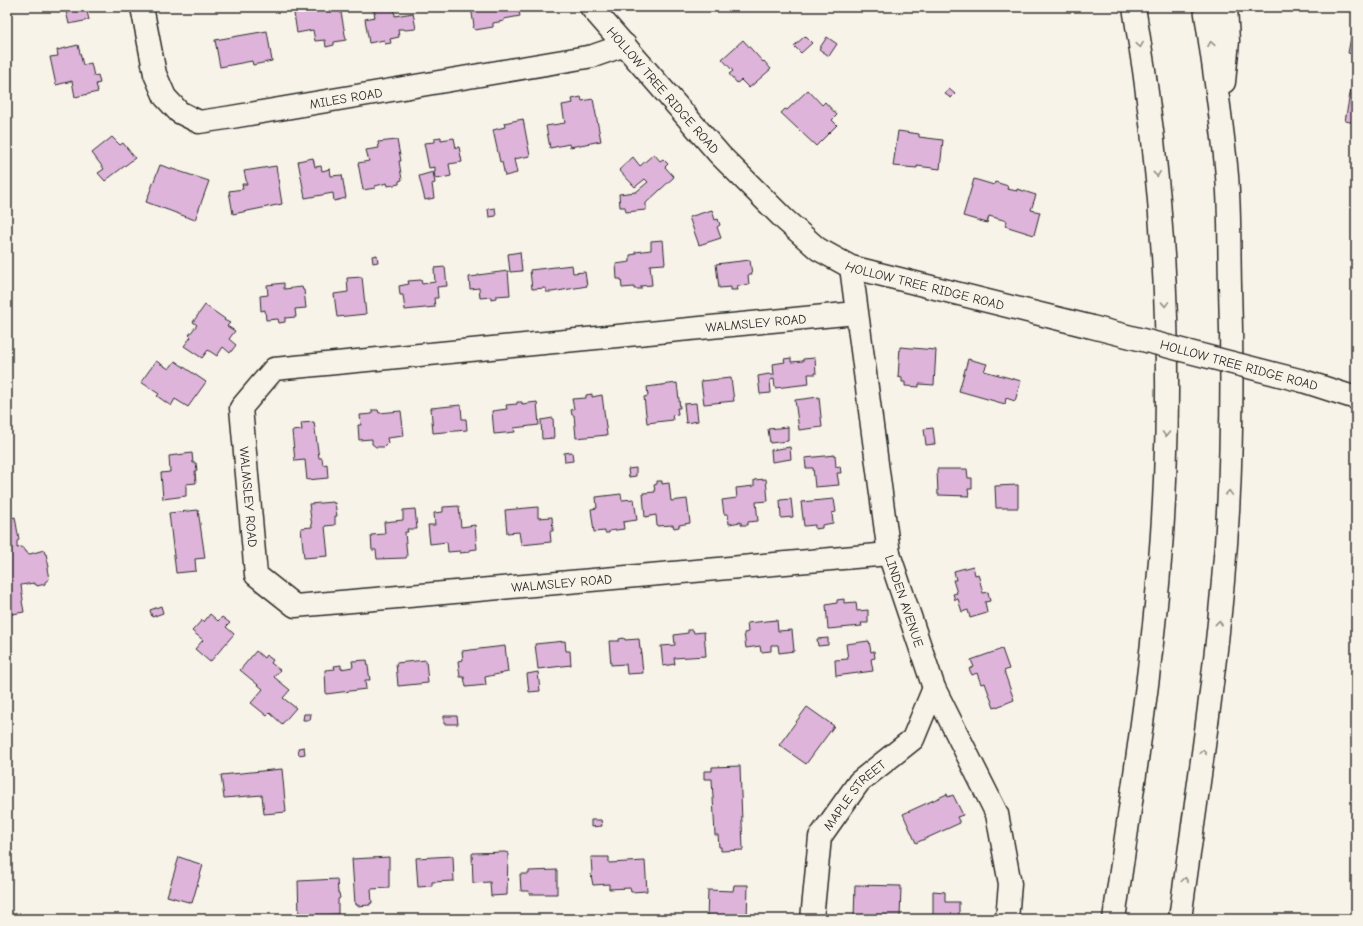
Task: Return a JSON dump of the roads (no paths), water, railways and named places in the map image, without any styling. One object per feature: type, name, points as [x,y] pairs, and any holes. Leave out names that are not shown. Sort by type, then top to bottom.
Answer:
[{"type":"main road","name":"MILES ROAD","points":[[142,7],[155,74],[165,96],[179,112],[199,122],[593,56],[626,46]]},
{"type":"main road","name":"HOLLOW TREE RIDGE ROAD","points":[[591,7],[720,155],[784,219],[818,249],[851,266],[1303,380],[1356,398]]},
{"type":"main road","points":[[1114,919],[1153,631],[1160,553],[1167,408],[1166,337],[1159,198],[1151,119],[1134,7]]},
{"type":"main road","points":[[1180,919],[1216,651],[1224,580],[1229,506],[1232,356],[1227,178],[1221,111],[1205,7]]},
{"type":"main road","points":[[1221,111],[1228,41],[1226,7]]},
{"type":"main road","name":"LINDEN AVENUE","points":[[851,266],[889,554],[934,688],[998,814],[1010,884],[1007,919]]},
{"type":"main road","name":"WALMSLEY ROAD","points":[[856,313],[274,369],[241,408],[256,575],[295,606],[889,554]]},
{"type":"main road","name":"MAPLE STREET","points":[[812,919],[820,837],[859,782],[913,739],[934,688]]}]
